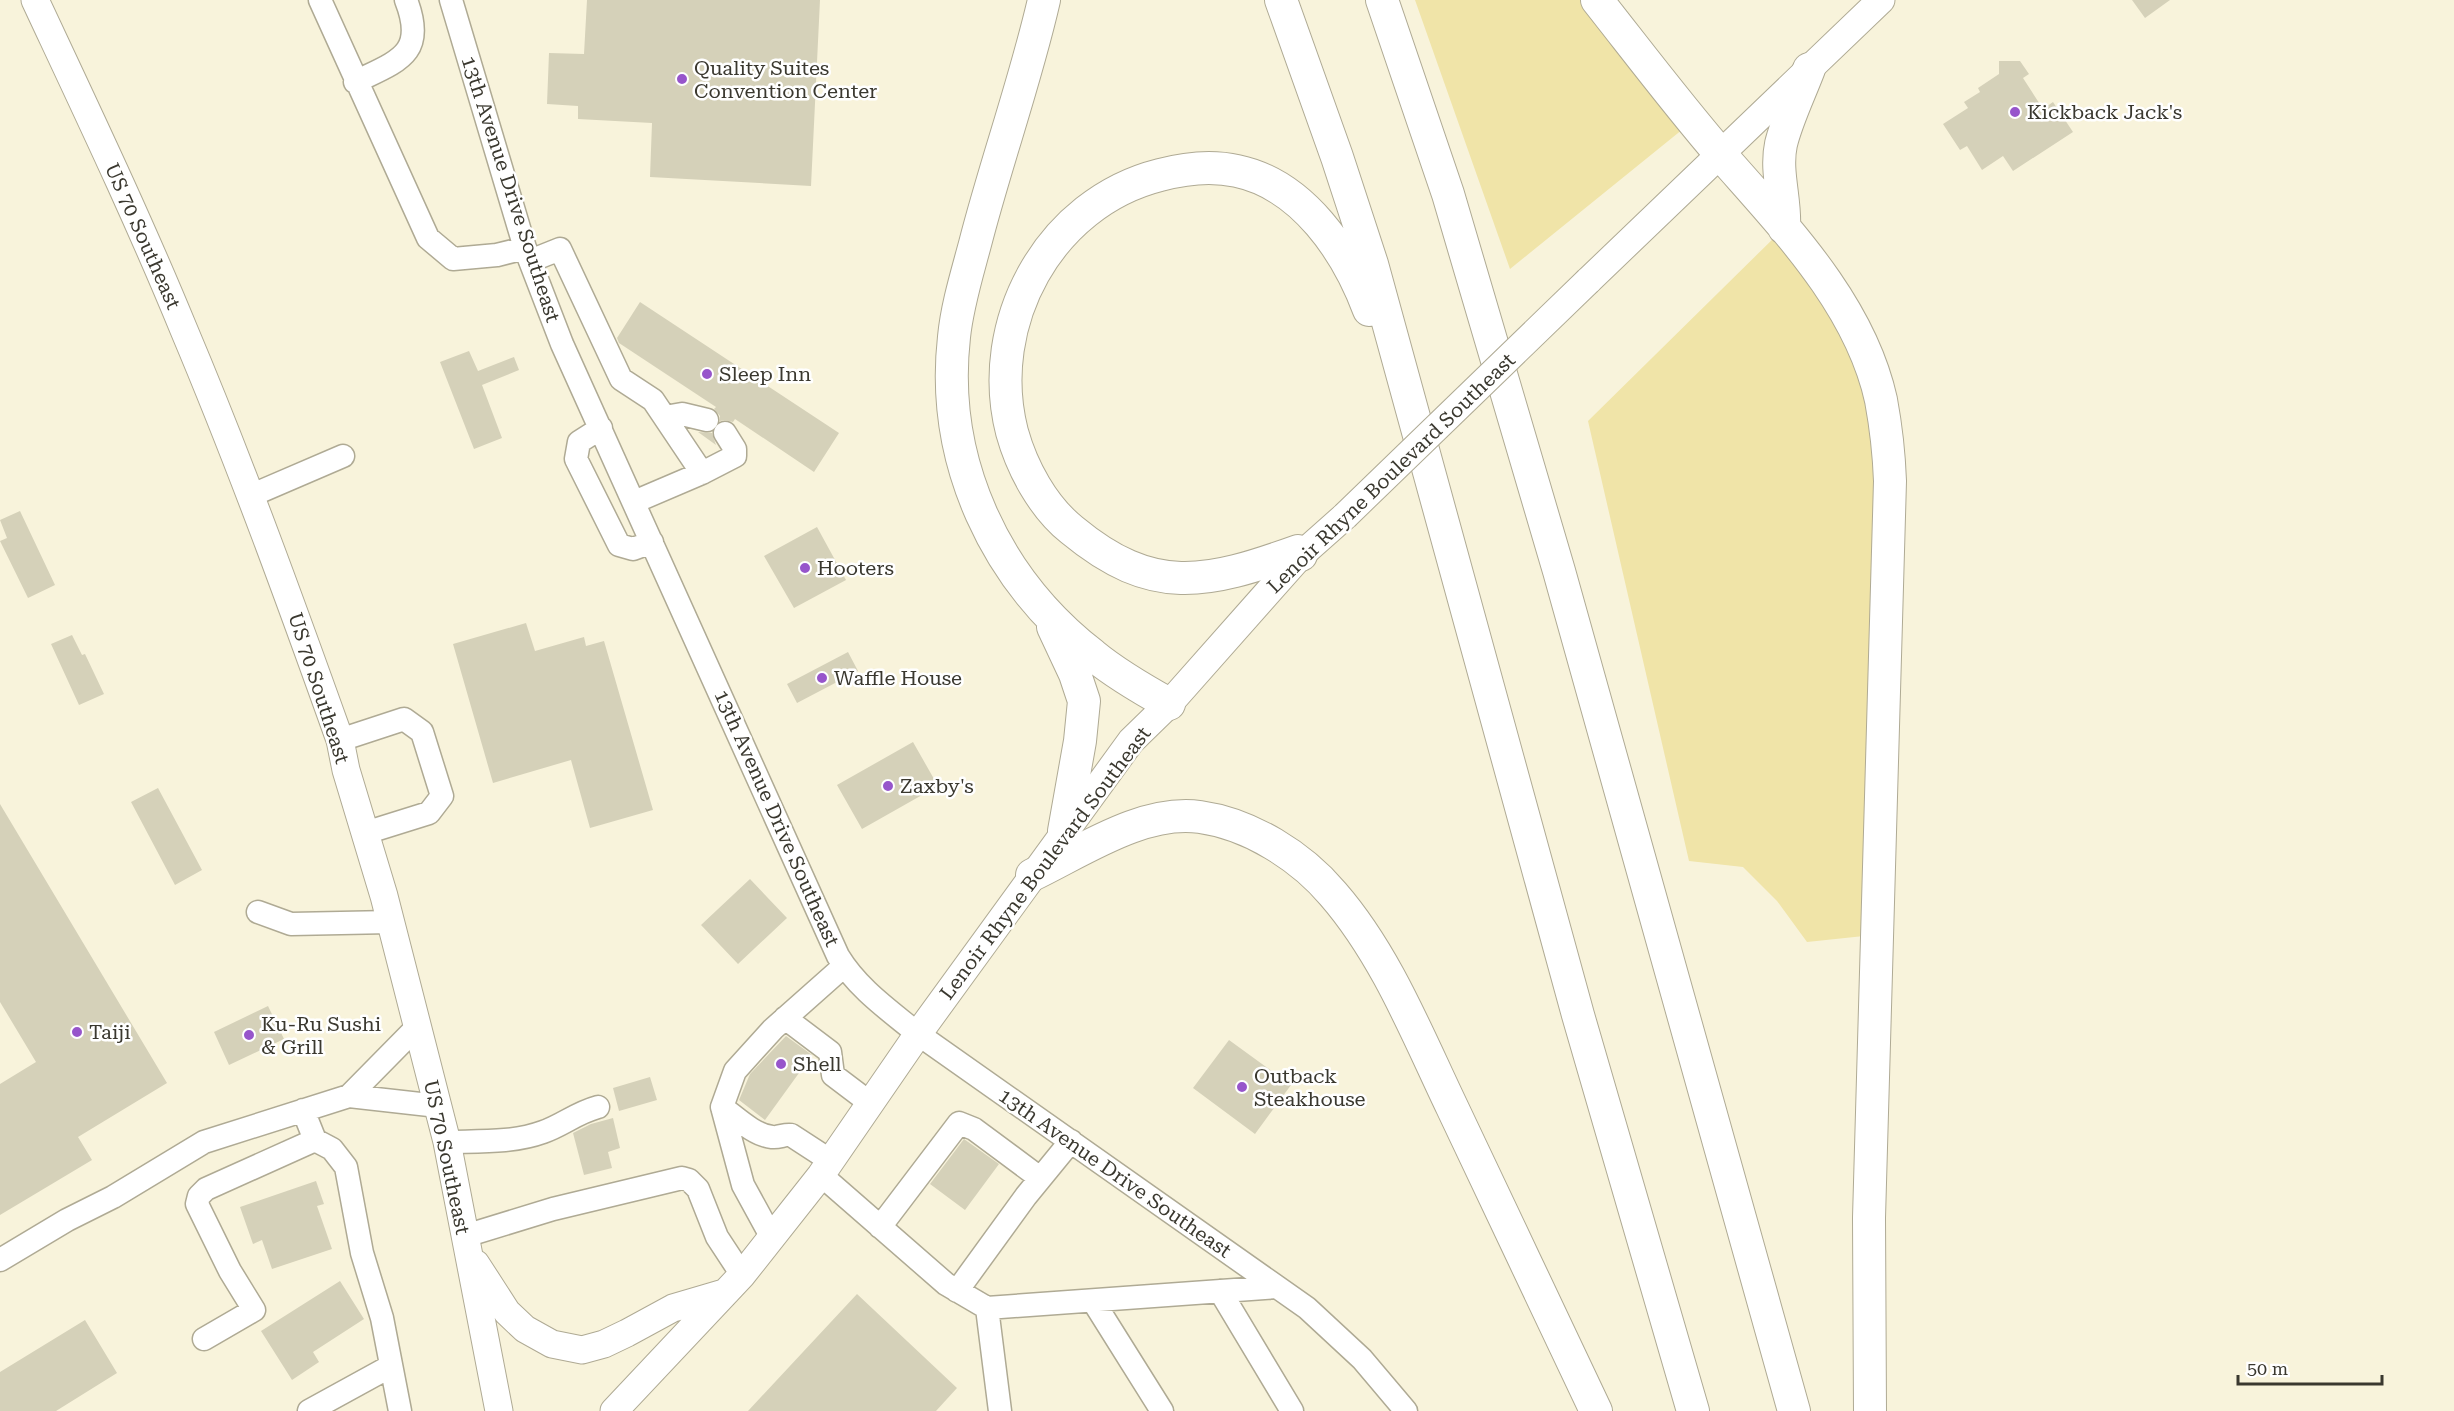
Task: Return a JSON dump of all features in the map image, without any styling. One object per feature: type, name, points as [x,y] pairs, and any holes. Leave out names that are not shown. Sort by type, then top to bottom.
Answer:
[{"type":"highway","points":[[1044,0],[1023,81],[987,197],[969,265],[954,334],[952,361],[954,424],[972,494],[995,543],[1033,596],[1064,648],[1084,701],[1080,741],[1064,831]]},
{"type":"highway","points":[[1281,0],[1369,253],[1572,992],[1693,1411]]},
{"type":"highway","points":[[1382,0],[1448,194],[1559,571],[1794,1411]]},
{"type":"highway","points":[[1597,0],[1721,154],[1772,212],[1825,282],[1844,311],[1864,351],[1880,398],[1889,448],[1889,505],[1869,1218],[1870,1411]]},
{"type":"highway","points":[[1784,228],[1785,212],[1780,191],[1781,144],[1809,69]]},
{"type":"highway","points":[[1301,555],[1298,551],[1253,567],[1205,577],[1173,579],[1123,565],[1093,548],[1066,526],[1044,499],[1027,472],[1016,446],[1006,404],[1005,375],[1011,331],[1019,302],[1040,260],[1059,236],[1091,207],[1123,188],[1147,178],[1183,169],[1206,167],[1238,171],[1258,178],[1286,193],[1305,209],[1341,252],[1361,290],[1412,403]]},
{"type":"highway","points":[[1033,596],[1063,629],[1091,654],[1120,676],[1168,704]]},
{"type":"highway","points":[[1032,875],[1135,825],[1177,816],[1199,817],[1253,834],[1295,859],[1314,874],[1350,913],[1376,953],[1596,1411]]},
{"type":"main road","name":"US 70 Southeast","points":[[35,0],[158,268],[250,496],[340,740],[391,922],[447,1142],[499,1411]]},
{"type":"main road","name":"Lenoir Rhyne Boulevard Southeast","points":[[614,1411],[734,1284],[772,1238],[826,1168],[918,1034],[1131,741],[1168,704],[1301,555],[1345,516],[1881,0]]},
{"type":"main road","points":[[466,1244],[507,1312],[525,1329],[552,1344],[582,1350],[620,1337],[673,1308],[734,1284]]},
{"type":"street","points":[[320,0],[428,238],[453,259],[528,254],[560,249],[621,379],[653,400],[702,472]]},
{"type":"street","points":[[356,82],[395,63],[412,43],[414,21],[406,0]]},
{"type":"street","name":"13th Avenue Drive Southeast","points":[[451,0],[528,254],[562,344],[844,966],[862,988],[918,1034],[1307,1308],[1384,1382],[1406,1411]]},
{"type":"street","points":[[665,417],[682,414],[707,420]]},
{"type":"street","points":[[601,428],[579,442],[576,459],[619,545],[633,549],[652,542]]},
{"type":"street","points":[[634,502],[735,456],[735,449],[726,433]]},
{"type":"street","points":[[250,496],[343,456]]},
{"type":"street","points":[[340,740],[404,719],[422,732],[442,796],[429,813],[365,833]]},
{"type":"street","points":[[258,912],[291,924],[391,922]]},
{"type":"street","points":[[772,1238],[743,1185],[722,1107],[735,1071],[785,1018],[844,966]]},
{"type":"street","points":[[785,1018],[831,1052],[833,1075],[870,1103]]},
{"type":"street","points":[[349,1096],[417,1027]]},
{"type":"street","points":[[0,1260],[204,1143],[349,1096],[438,1106]]},
{"type":"street","points":[[447,1142],[523,1138],[546,1131],[580,1112],[598,1107]]},
{"type":"street","points":[[722,1107],[757,1132],[774,1138],[784,1134],[791,1135],[826,1168],[880,1227],[946,1284],[987,1308],[1277,1287]]},
{"type":"street","points":[[303,1110],[315,1140],[332,1149],[346,1167],[362,1253],[382,1318],[400,1411]]},
{"type":"street","points":[[880,1227],[959,1123],[974,1129],[1040,1178]]},
{"type":"street","points":[[204,1339],[254,1310],[230,1271],[197,1204],[199,1196],[206,1189],[315,1140]]},
{"type":"street","points":[[957,1291],[1040,1178],[1071,1141]]},
{"type":"street","points":[[466,1244],[537,1213],[682,1178],[689,1180],[698,1189],[734,1284]]},
{"type":"street","points":[[1220,1291],[1292,1411]]},
{"type":"street","points":[[1093,1301],[1162,1411]]},
{"type":"street","points":[[987,1308],[1000,1411]]},
{"type":"street","points":[[312,1410],[391,1366]]},
{"type":"shaded area","points":[[1415,0],[1590,0],[1683,129],[1510,269]]},
{"type":"shaded area","points":[[1784,228],[1864,351],[1890,481],[1864,936],[1807,942],[1777,901],[1743,867],[1689,861],[1588,421]]},
{"type":"building","name":"Quality Suites Convention Center","points":[[587,0],[820,0],[811,186],[650,177],[652,123],[578,119],[578,106],[547,104],[549,53],[584,54]]},
{"type":"building","points":[[2132,0],[2170,0],[2145,18]]},
{"type":"building","points":[[1999,61],[2020,61],[2029,74],[2023,78],[2043,109],[2053,102],[2073,132],[2013,171],[2003,156],[1982,170],[1967,146],[1960,150],[1943,124],[1968,108],[1964,102],[1980,92],[1978,88],[1999,74]]},
{"type":"building","name":"Sleep Inn","points":[[640,302],[839,433],[814,472],[735,419],[733,422],[720,421],[720,416],[714,409],[716,407],[619,343],[617,338]]},
{"type":"building","points":[[469,351],[478,371],[514,357],[519,370],[482,385],[502,438],[474,449],[440,362]]},
{"type":"building","points":[[698,432],[712,433],[716,445]]},
{"type":"building","points":[[20,511],[55,585],[28,598],[0,541],[7,538],[0,520]]},
{"type":"building","name":"Hooters","points":[[817,527],[846,580],[794,608],[764,556]]},
{"type":"building","points":[[526,623],[535,651],[584,637],[586,646],[604,641],[653,810],[590,828],[571,760],[493,783],[453,644]]},
{"type":"building","points":[[72,635],[82,655],[85,654],[104,694],[79,705],[51,644]]},
{"type":"building","name":"Waffle House","points":[[848,652],[858,671],[797,703],[787,684]]},
{"type":"building","name":"Zaxby's","points":[[913,742],[938,786],[862,829],[837,785]]},
{"type":"building","points":[[158,788],[202,870],[175,885],[131,802]]},
{"type":"building","name":"Taiji","points":[[0,804],[167,1083],[78,1137],[92,1160],[0,1215],[0,1084],[36,1062],[0,1002]]},
{"type":"building","points":[[750,879],[787,918],[738,964],[701,925]]},
{"type":"building","name":"Ku-Ru Sushi & Grill","points":[[268,1006],[284,1039],[229,1065],[214,1032]]},
{"type":"building","points":[[786,1036],[812,1055],[765,1120],[739,1100],[750,1074]]},
{"type":"building","name":"Outback Steakhouse","points":[[1229,1040],[1291,1085],[1255,1134],[1193,1088]]},
{"type":"building","points":[[650,1077],[657,1100],[619,1111],[613,1088]]},
{"type":"building","points":[[613,1118],[620,1148],[608,1152],[612,1168],[584,1175],[573,1133],[591,1124]]},
{"type":"building","points":[[964,1139],[999,1164],[965,1210],[930,1184]]},
{"type":"building","points":[[316,1181],[324,1204],[317,1206],[332,1249],[272,1269],[262,1240],[253,1244],[240,1207]]},
{"type":"building","points":[[340,1281],[364,1319],[313,1352],[319,1362],[292,1380],[261,1331]]},
{"type":"building","points":[[857,1294],[957,1388],[936,1411],[748,1411]]},
{"type":"building","points":[[85,1320],[117,1373],[56,1411],[0,1411],[0,1372]]},
{"type":"place","name":"Quality Suites Convention Center","points":[[682,79]]},
{"type":"place","name":"Kickback Jack's","points":[[2015,112]]},
{"type":"place","name":"Sleep Inn","points":[[707,374]]},
{"type":"place","name":"Hooters","points":[[805,568]]},
{"type":"place","name":"Waffle House","points":[[822,678]]},
{"type":"place","name":"Zaxby's","points":[[888,786]]},
{"type":"place","name":"Taiji","points":[[77,1032]]},
{"type":"place","name":"Ku-Ru Sushi & Grill","points":[[249,1035]]},
{"type":"place","name":"Shell","points":[[781,1064]]},
{"type":"place","name":"Outback Steakhouse","points":[[1242,1087]]}]
